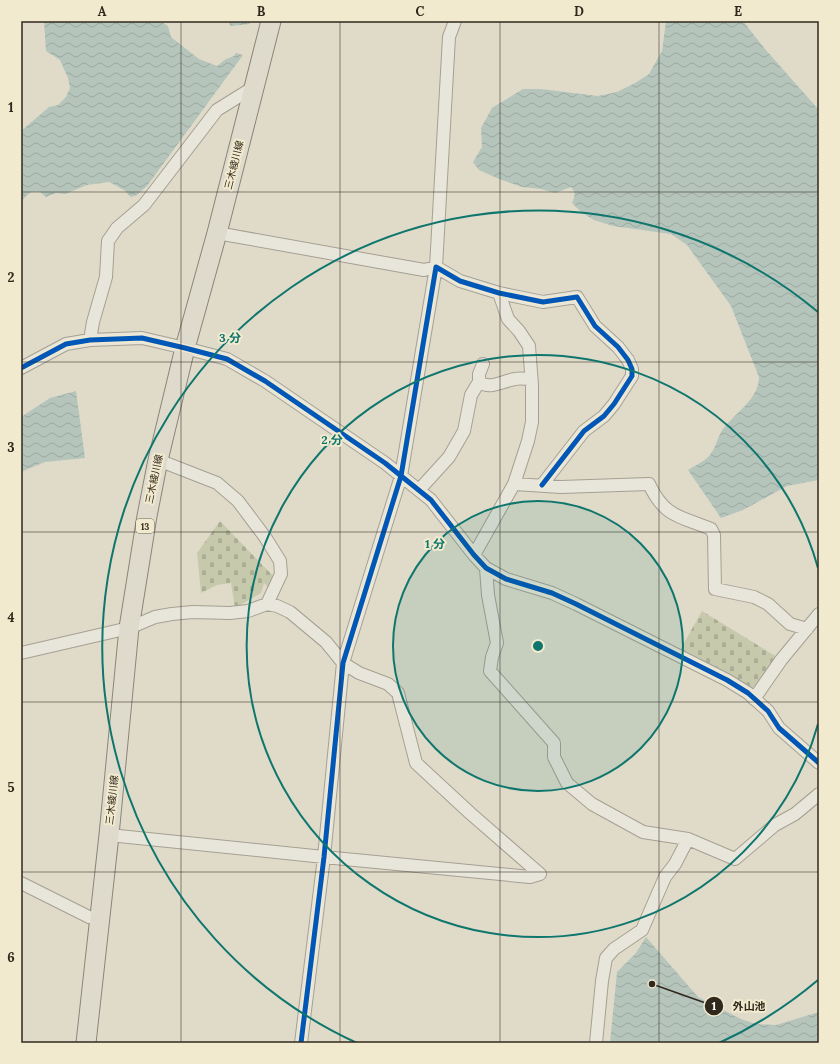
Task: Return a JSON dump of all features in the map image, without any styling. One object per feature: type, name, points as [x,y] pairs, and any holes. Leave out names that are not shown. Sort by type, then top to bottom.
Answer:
[{"type":"main road","name":"三木綾川線","points":[[86,1043],[109,835],[129,628],[146,516],[185,348],[217,233],[271,21]]},
{"type":"street","points":[[301,1043],[324,857],[343,663],[401,476],[436,267],[449,37],[454,21]]},
{"type":"street","points":[[90,340],[93,322],[106,277],[108,241],[117,228],[144,205],[218,110],[254,87]]},
{"type":"street","points":[[217,233],[424,270],[436,267],[460,281],[499,293],[543,302],[577,297],[595,326],[618,347],[628,360],[632,369],[632,376],[614,404],[604,416],[584,431],[542,485]]},
{"type":"street","points":[[474,556],[514,484],[528,441],[532,422],[529,346],[519,331],[508,320],[499,293]]},
{"type":"street","points":[[21,368],[66,344],[90,340],[142,338],[227,359],[265,381],[385,463],[419,490],[431,500],[474,556],[486,568],[506,579],[552,593],[576,604],[727,680],[768,711],[779,728],[819,763]]},
{"type":"street","points":[[419,490],[450,457],[464,431],[471,395],[479,382],[479,374],[483,364]]},
{"type":"street","points":[[479,382],[490,386],[516,379],[531,379]]},
{"type":"street","points":[[158,460],[217,483],[238,501],[265,537],[280,561],[281,574],[267,604]]},
{"type":"street","points":[[514,484],[561,487],[649,484],[654,496],[665,510],[679,518],[711,529],[714,535],[715,589],[754,597],[768,604],[790,624],[807,629]]},
{"type":"street","points":[[486,568],[488,595],[497,643],[492,657],[490,671],[554,743],[554,757],[567,783],[592,804],[643,832],[688,840],[735,859],[775,825],[795,814],[819,794]]},
{"type":"street","points":[[21,653],[129,628],[155,617],[193,612],[230,613],[248,611],[267,604],[277,606],[290,612],[326,642],[343,663],[359,673],[388,684],[398,693],[416,762],[470,813],[540,874],[530,877],[109,835]]},
{"type":"street","points":[[754,699],[781,660],[819,614]]},
{"type":"street","points":[[596,1043],[602,981],[606,958],[614,949],[642,930],[665,877],[675,864],[688,840]]},
{"type":"street","points":[[21,883],[90,917],[99,918]]},
{"type":"green space","points":[[220,521],[276,579],[268,587],[264,583],[261,593],[235,608],[231,583],[217,585],[201,593],[197,553]]},
{"type":"green space","points":[[702,611],[777,657],[755,686],[751,689],[679,652]]},
{"type":"water","points":[[44,21],[160,21],[168,26],[171,37],[199,59],[217,66],[226,59],[234,56],[236,53],[243,55],[147,186],[137,195],[131,197],[124,190],[109,182],[87,185],[65,194],[56,193],[46,197],[40,192],[31,192],[21,203],[21,131],[49,107],[58,105],[66,97],[70,88],[68,78],[60,60],[46,51]]},
{"type":"water","points":[[229,21],[250,21],[250,24],[230,26]]},
{"type":"water","points":[[666,21],[743,21],[765,49],[819,110],[819,480],[787,486],[743,510],[721,518],[688,470],[709,456],[714,449],[723,429],[751,399],[758,385],[759,377],[731,306],[687,245],[671,234],[613,226],[594,220],[581,212],[572,203],[574,191],[571,187],[555,193],[541,189],[522,187],[479,170],[473,162],[482,147],[481,128],[492,108],[523,89],[541,89],[598,96],[617,92],[649,74],[662,51]]},
{"type":"water","points":[[76,391],[85,458],[45,462],[21,472],[21,417],[50,398]]},
{"type":"water","points":[[646,937],[698,997],[741,1019],[756,1024],[776,1025],[819,1012],[819,1043],[610,1043],[617,972],[636,953]]},
{"type":"cycle path","points":[[301,1043],[324,857],[343,663],[401,476],[436,267],[460,281],[499,293],[543,302],[577,297],[595,326],[618,347],[628,360],[632,369],[632,376],[614,404],[604,416],[584,431],[542,485]]},
{"type":"cycle path","points":[[21,368],[66,344],[90,340],[142,338],[227,359],[265,381],[385,463],[431,500],[486,568],[506,579],[552,593],[576,604],[727,680],[748,693],[768,711],[779,728],[819,763]]},
{"type":"place","name":"外山池","points":[[652,984]]}]
